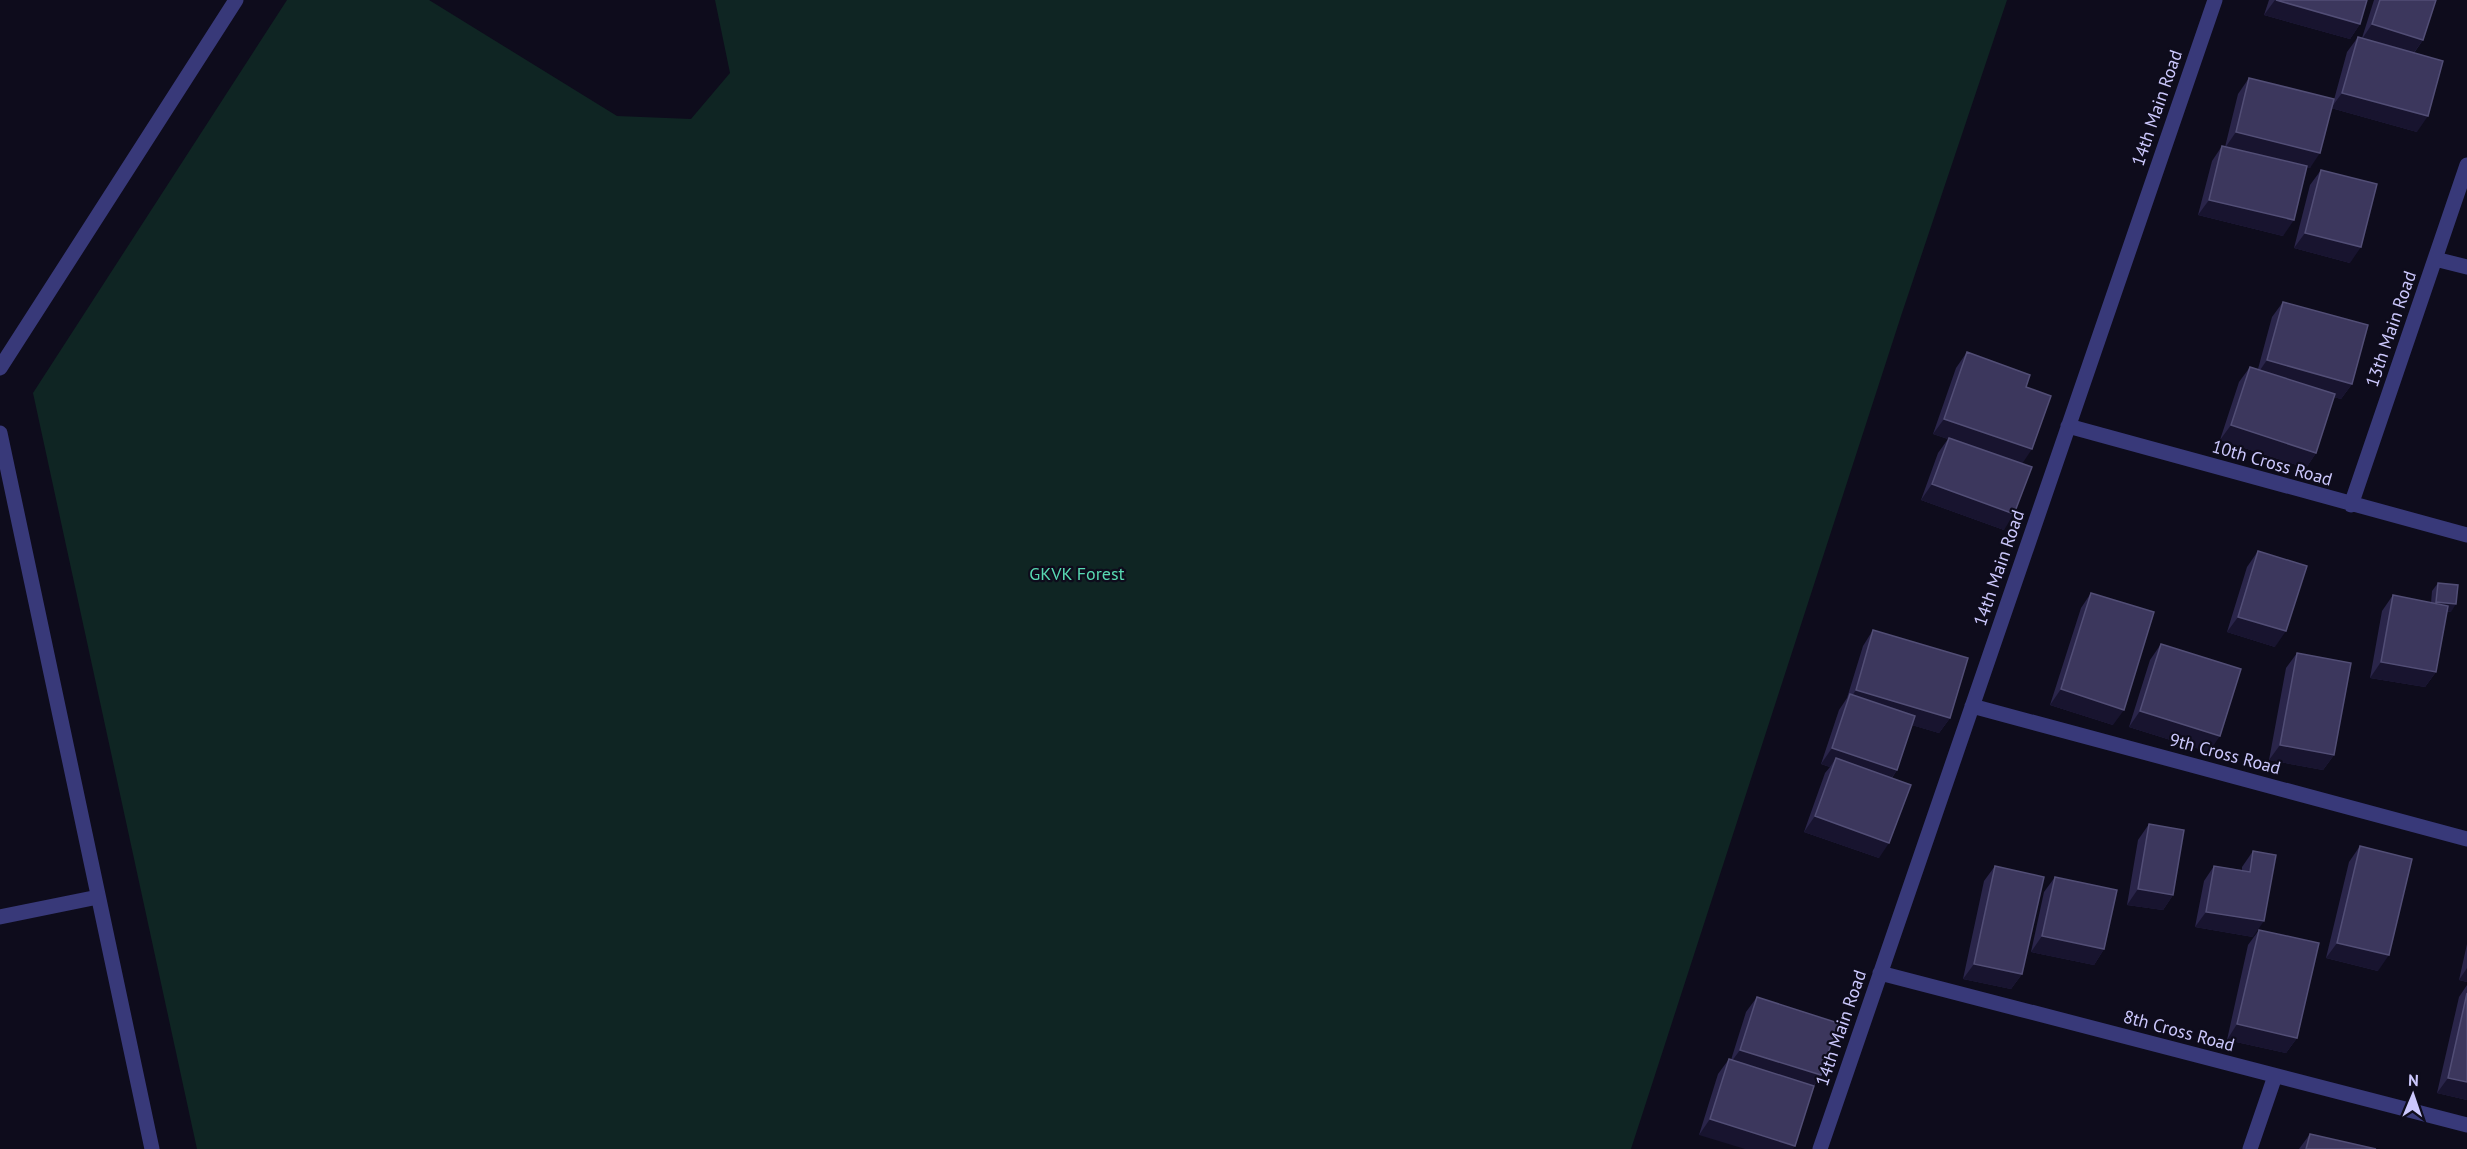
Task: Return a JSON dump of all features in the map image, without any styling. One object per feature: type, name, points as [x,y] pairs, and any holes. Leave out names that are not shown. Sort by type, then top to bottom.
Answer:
[{"type":"street","points":[[0,368],[236,0]]},
{"type":"street","name":"14th Main Road","points":[[1820,1149],[2214,0]]},
{"type":"street","name":"13th Main Road","points":[[2351,505],[2467,165]]},
{"type":"street","points":[[2435,259],[2467,267]]},
{"type":"street","name":"10th Cross Road","points":[[2068,426],[2467,535]]},
{"type":"street","points":[[0,433],[152,1149]]},
{"type":"street","name":"9th Cross Road","points":[[1972,706],[2467,839]]},
{"type":"street","points":[[0,917],[98,897]]},
{"type":"street","name":"8th Cross Road","points":[[1880,974],[2467,1125]]},
{"type":"street","points":[[2250,1149],[2275,1076]]},
{"type":"green space","name":"GKVK Forest","points":[[287,0],[429,0],[617,116],[691,119],[730,73],[715,0],[2007,0],[1901,316],[1631,1149],[197,1149],[33,393]]},
{"type":"building","points":[[2276,0],[2367,0],[2360,24]]},
{"type":"building","points":[[2380,0],[2436,0],[2423,40],[2372,24]]},
{"type":"building","points":[[2358,37],[2443,61],[2428,116],[2342,93]]},
{"type":"building","points":[[2249,78],[2334,99],[2320,153],[2236,132]]},
{"type":"building","points":[[2222,146],[2307,166],[2294,220],[2209,200]]},
{"type":"building","points":[[2321,170],[2377,184],[2361,247],[2305,233]]},
{"type":"building","points":[[2283,302],[2368,325],[2352,384],[2267,360]]},
{"type":"building","points":[[1967,352],[2030,375],[2026,387],[2051,396],[2032,449],[1944,419]]},
{"type":"building","points":[[2250,367],[2335,394],[2316,453],[2231,425]]},
{"type":"building","points":[[1949,438],[2032,467],[2014,514],[1932,484]]},
{"type":"building","points":[[2258,551],[2307,566],[2286,631],[2238,617]]},
{"type":"building","points":[[2438,583],[2458,585],[2456,604],[2436,602]]},
{"type":"building","points":[[2091,593],[2154,612],[2124,710],[2061,689]]},
{"type":"building","points":[[2393,595],[2448,606],[2436,672],[2381,662]]},
{"type":"building","points":[[1873,630],[1968,658],[1950,718],[1856,690]]},
{"type":"building","points":[[2161,644],[2241,669],[2220,736],[2140,711]]},
{"type":"building","points":[[2297,653],[2351,663],[2334,755],[2280,745]]},
{"type":"building","points":[[1850,694],[1915,716],[1897,770],[1832,748]]},
{"type":"building","points":[[1836,758],[1911,785],[1889,843],[1815,816]]},
{"type":"building","points":[[2149,824],[2184,830],[2173,895],[2138,889]]},
{"type":"building","points":[[2360,846],[2412,859],[2389,955],[2337,943]]},
{"type":"building","points":[[2253,851],[2276,855],[2264,921],[2206,912],[2214,866],[2250,872]]},
{"type":"building","points":[[1995,866],[2044,877],[2022,974],[1974,964]]},
{"type":"building","points":[[2055,877],[2117,890],[2104,949],[2042,936]]},
{"type":"building","points":[[2259,930],[2319,943],[2297,1038],[2237,1024]]},
{"type":"building","points":[[2467,993],[2467,1082],[2448,1078]]},
{"type":"building","points":[[1757,997],[1838,1023],[1821,1075],[1740,1050]]},
{"type":"building","points":[[1729,1059],[1814,1086],[1795,1146],[1710,1119]]},
{"type":"building","points":[[2310,1134],[2376,1149],[2306,1149]]}]
